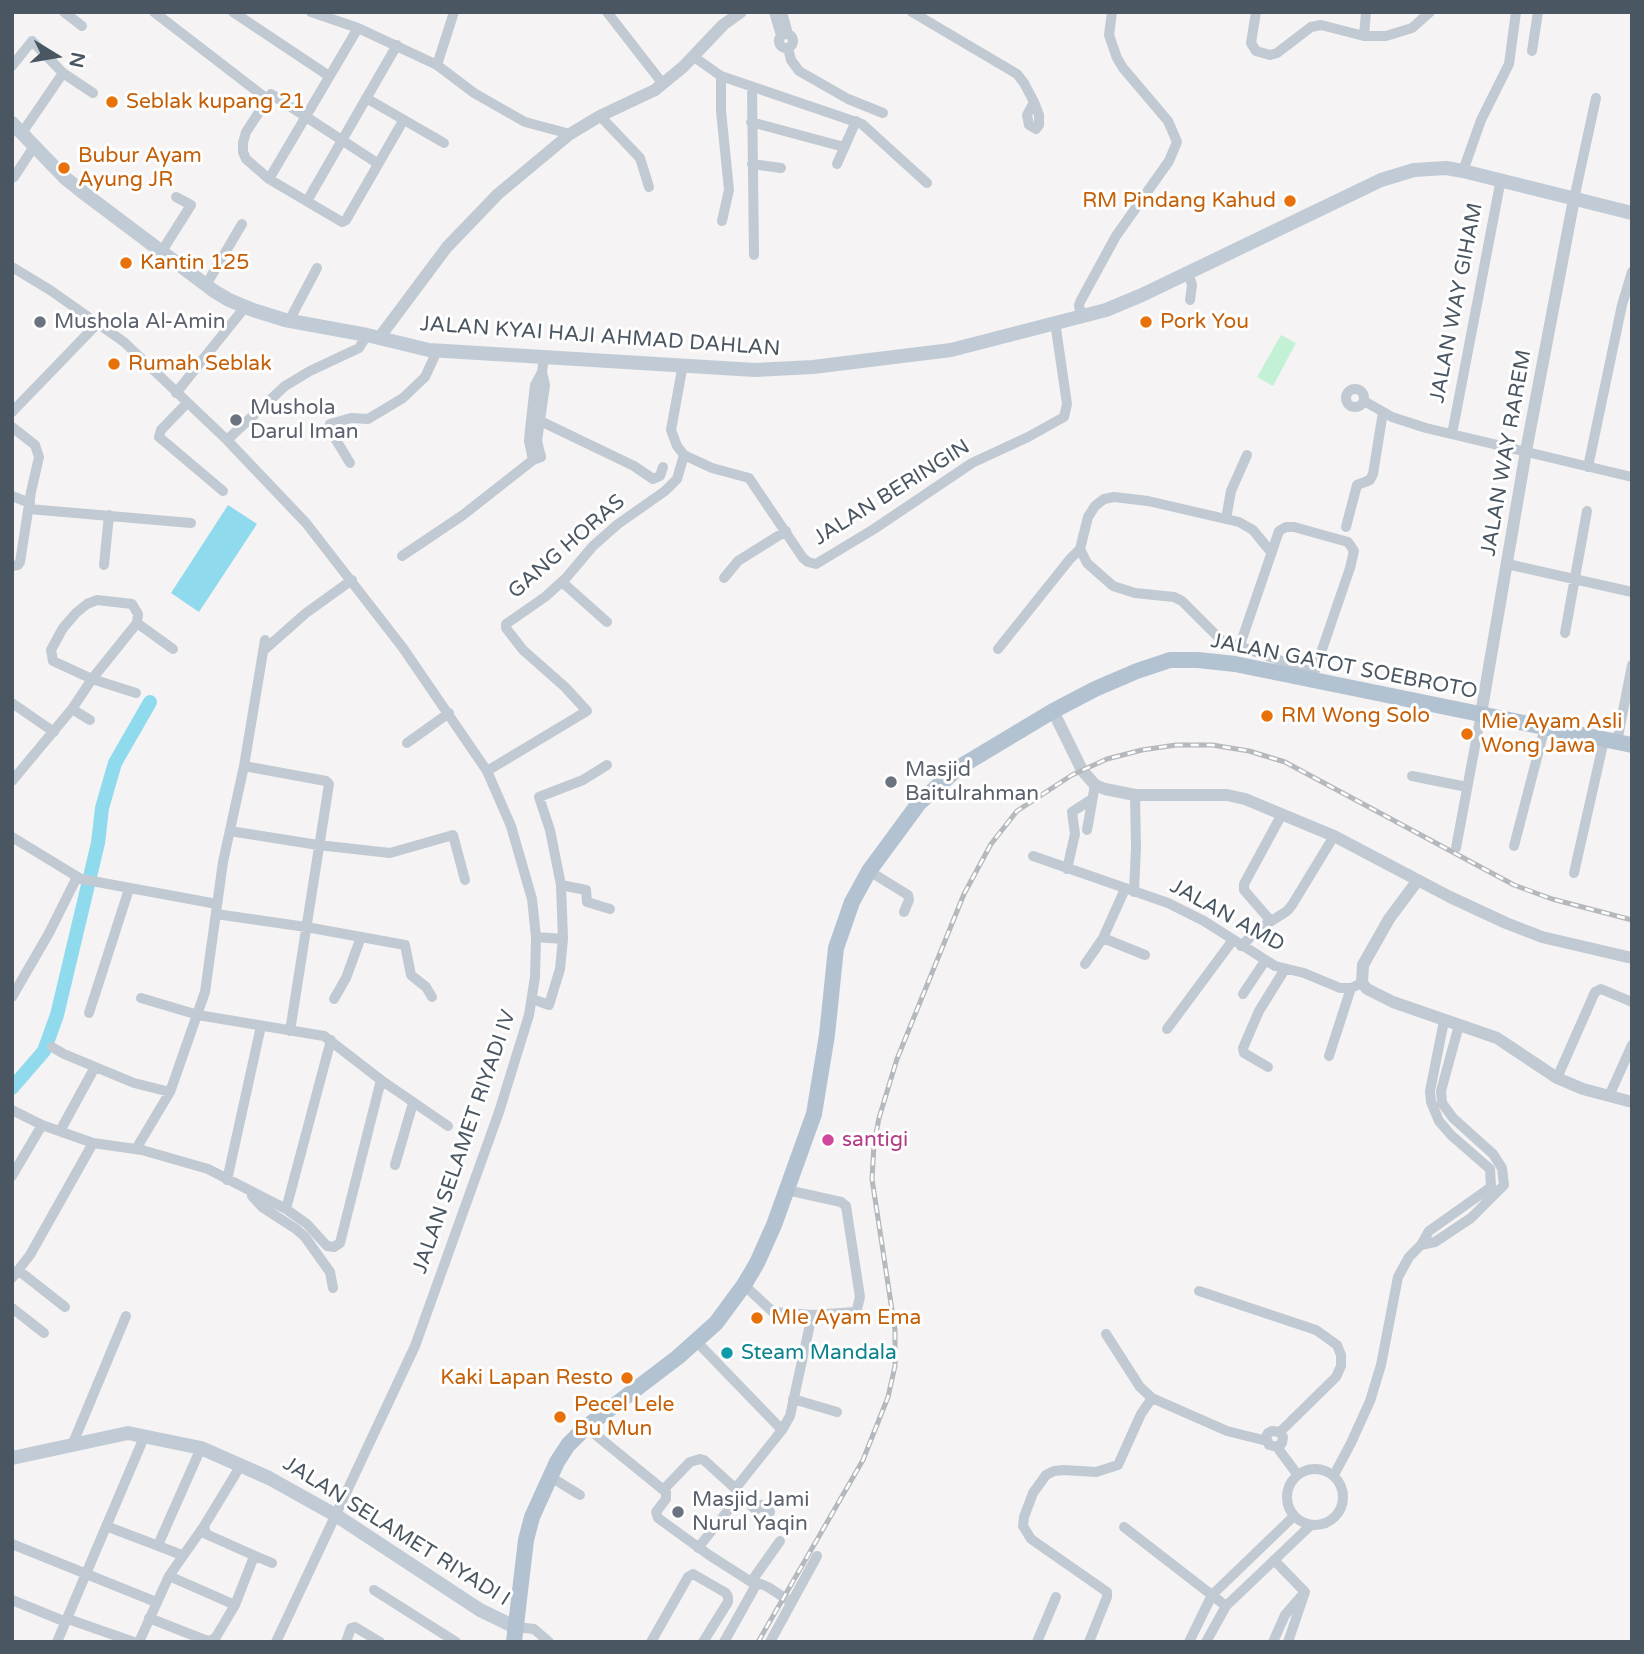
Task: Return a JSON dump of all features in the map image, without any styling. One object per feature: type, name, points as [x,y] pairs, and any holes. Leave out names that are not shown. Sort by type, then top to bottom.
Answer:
[{"type":"main road","name":"JALAN KYAI HAJI AHMAD DAHLAN","points":[[17,128],[75,185],[206,285],[245,307],[289,321],[373,337],[418,349],[755,370],[813,367],[951,350],[1124,303],[1398,173],[1431,168],[1463,171],[1632,213]]},
{"type":"main road","name":"JALAN GATOT SOEBROTO","points":[[515,1635],[526,1540],[532,1517],[549,1476],[568,1444],[716,1323],[744,1285],[774,1226],[814,1114],[840,936],[852,902],[869,871],[919,803],[958,768],[1053,711],[1137,671],[1170,660],[1235,664],[1313,676],[1618,742]]},
{"type":"main road","name":"JALAN SELAMET RIYADI I","points":[[12,1458],[116,1434],[145,1435],[201,1448],[241,1465],[337,1516],[515,1635]]},
{"type":"street","points":[[64,12],[82,26]]},
{"type":"street","points":[[154,12],[267,99]]},
{"type":"street","points":[[233,12],[330,76]]},
{"type":"street","points":[[311,12],[358,28],[437,65],[474,93],[525,122],[570,134]]},
{"type":"street","points":[[437,65],[454,12]]},
{"type":"street","points":[[607,12],[663,83]]},
{"type":"street","points":[[227,440],[285,386],[359,348],[373,337],[459,233],[498,194],[570,134],[600,116],[645,96],[694,57],[723,26],[741,12]]},
{"type":"street","points":[[774,12],[785,35],[793,41],[788,48],[796,67],[810,79],[883,113]]},
{"type":"street","points":[[782,12],[785,35]]},
{"type":"street","points":[[912,12],[1013,70],[1021,78],[1034,102]]},
{"type":"street","points":[[1081,316],[1081,300],[1116,236],[1168,161],[1177,142],[1168,121],[1117,58],[1109,35],[1112,12]]},
{"type":"street","points":[[1256,12],[1251,43],[1256,51],[1264,54],[1277,52],[1311,27],[1321,26],[1364,36],[1386,36],[1412,28],[1430,12]]},
{"type":"street","points":[[1364,36],[1366,12]]},
{"type":"street","points":[[1463,171],[1481,120],[1510,64],[1516,12]]},
{"type":"street","points":[[1532,51],[1538,12]]},
{"type":"street","points":[[269,179],[358,28]]},
{"type":"street","points":[[12,66],[32,41],[63,73],[93,93]]},
{"type":"street","points":[[307,201],[397,45]]},
{"type":"street","points":[[694,57],[721,76],[856,121],[927,183]]},
{"type":"street","points":[[17,128],[63,73]]},
{"type":"street","points":[[721,76],[721,111],[729,190],[722,221]]},
{"type":"street","points":[[752,88],[754,255]]},
{"type":"street","points":[[377,163],[273,95],[267,99],[246,132],[243,143],[244,156],[269,179],[337,220],[345,221],[403,121]]},
{"type":"street","points":[[366,98],[444,143]]},
{"type":"street","points":[[1574,199],[1596,98]]},
{"type":"street","points":[[600,116],[640,158],[649,187]]},
{"type":"street","points":[[837,163],[856,121]]},
{"type":"street","points":[[751,122],[844,147]]},
{"type":"street","points":[[13,177],[35,145]]},
{"type":"street","points":[[752,164],[781,168]]},
{"type":"street","name":"JALAN WAY GIHAM","points":[[1452,435],[1501,179]]},
{"type":"street","points":[[162,251],[191,205],[176,197]]},
{"type":"street","name":"JALAN WAY RAREM","points":[[1482,714],[1526,451],[1574,199]]},
{"type":"street","points":[[206,285],[242,225]]},
{"type":"street","name":"JALAN SELAMET RIYADI IV","points":[[12,267],[124,342],[227,440],[306,523],[403,648],[487,771],[511,827],[533,899],[536,937],[532,999],[513,1073],[415,1346],[276,1642]]},
{"type":"street","points":[[289,321],[317,268]]},
{"type":"street","points":[[1188,272],[1192,285],[1190,300]]},
{"type":"street","points":[[1588,467],[1622,305],[1632,272]]},
{"type":"street","points":[[176,393],[245,307]]},
{"type":"street","name":"JALAN BERINGIN","points":[[684,455],[712,468],[749,478],[796,549],[808,562],[822,562],[972,463],[1063,417],[1067,404],[1055,322]]},
{"type":"street","points":[[12,412],[98,323]]},
{"type":"street","points":[[350,463],[330,430],[330,424],[351,418],[368,419],[403,398],[425,377],[437,351]]},
{"type":"street","points":[[402,556],[463,515],[533,460],[541,457],[536,419],[545,385],[542,372],[544,356]]},
{"type":"street","points":[[683,364],[671,433],[674,443],[684,455]]},
{"type":"street","points":[[1364,401],[1408,422],[1452,435],[1632,477]]},
{"type":"street","points":[[187,403],[161,430],[159,438],[223,491]]},
{"type":"street","points":[[1346,527],[1357,485],[1370,480],[1373,474],[1383,412]]},
{"type":"street","points":[[536,419],[634,466],[653,479],[660,476],[663,467]]},
{"type":"street","points":[[12,427],[35,445],[39,457],[20,562],[12,566]]},
{"type":"street","name":"GANG HORAS","points":[[487,771],[587,712],[565,687],[523,650],[505,626],[562,582],[593,546],[618,524],[670,487],[680,472],[684,455]]},
{"type":"street","points":[[1226,519],[1234,482],[1247,455]]},
{"type":"street","points":[[12,496],[29,506],[191,523]]},
{"type":"street","points":[[998,649],[1080,549],[1088,517],[1104,499],[1114,497],[1148,501],[1226,519],[1253,530],[1271,552]]},
{"type":"street","points":[[1565,633],[1587,511]]},
{"type":"street","points":[[104,565],[109,515]]},
{"type":"street","points":[[1080,549],[1094,571],[1113,586],[1135,593],[1174,597],[1182,601],[1221,640],[1240,645],[1313,676],[1350,568],[1353,546],[1345,541],[1286,527],[1279,531],[1240,645]]},
{"type":"street","points":[[724,578],[738,561],[786,531]]},
{"type":"street","points":[[1507,564],[1632,592]]},
{"type":"street","points":[[263,651],[306,613],[352,580]]},
{"type":"street","points":[[562,582],[607,622]]},
{"type":"street","points":[[12,782],[54,732],[92,679],[137,624],[138,614],[132,604],[97,600],[86,604],[63,628],[51,650],[53,661],[92,679],[136,693]]},
{"type":"street","points":[[137,624],[173,649]]},
{"type":"street","points":[[136,1149],[170,1092],[198,1015],[209,971],[216,909],[265,640]]},
{"type":"street","points":[[1574,873],[1618,742],[1632,664]]},
{"type":"street","points":[[12,703],[54,732]]},
{"type":"street","points":[[72,709],[90,720]]},
{"type":"street","points":[[1053,711],[1082,769],[1095,785],[1135,795],[1227,795],[1245,799],[1334,836],[1506,923],[1542,937],[1632,958]]},
{"type":"street","points":[[407,743],[449,713]]},
{"type":"street","points":[[1456,848],[1482,714]]},
{"type":"street","points":[[1514,846],[1545,727]]},
{"type":"street","points":[[532,999],[549,1004],[560,969],[563,939],[561,885],[550,830],[539,797],[583,780],[607,765]]},
{"type":"street","points":[[244,766],[327,781],[290,1031]]},
{"type":"street","points":[[1412,776],[1467,787]]},
{"type":"street","points":[[1087,830],[1095,785]]},
{"type":"street","points":[[1085,964],[1103,938],[1129,890],[1136,848],[1135,795]]},
{"type":"street","points":[[1067,869],[1075,834],[1072,812],[1092,799]]},
{"type":"street","points":[[1270,920],[1244,890],[1244,884],[1282,814]]},
{"type":"street","points":[[230,831],[390,853],[453,835],[465,880]]},
{"type":"street","points":[[1167,1029],[1237,943],[1280,916],[1292,905],[1334,836]]},
{"type":"street","points":[[12,837],[83,879],[216,909],[405,945],[411,975],[426,987],[432,997]]},
{"type":"street","name":"JALAN AMD","points":[[1033,856],[1168,903],[1204,921],[1265,961],[1285,969],[1304,973],[1340,988],[1356,985]]},
{"type":"street","points":[[869,871],[908,895],[909,900],[904,912]]},
{"type":"street","points":[[12,997],[83,879]]},
{"type":"street","points":[[1329,1056],[1368,955],[1418,880]]},
{"type":"street","points":[[561,885],[586,890],[587,902],[610,909]]},
{"type":"street","points":[[89,1013],[129,889]]},
{"type":"street","points":[[334,999],[346,978],[361,937]]},
{"type":"street","points":[[536,937],[563,939]]},
{"type":"street","points":[[1103,938],[1145,955]]},
{"type":"street","points":[[1243,994],[1265,961]]},
{"type":"street","points":[[1268,1067],[1244,1053],[1243,1048],[1259,1010],[1285,969]]},
{"type":"street","points":[[1356,985],[1444,1021],[1497,1038],[1558,1078],[1632,1102]]},
{"type":"street","points":[[1558,1078],[1595,992],[1601,989],[1632,1002]]},
{"type":"street","points":[[141,998],[198,1015],[316,1034],[331,1040],[381,1080],[447,1126]]},
{"type":"street","points":[[1334,1475],[1370,1401],[1381,1365],[1398,1277],[1409,1256],[1421,1245],[1435,1242],[1471,1218],[1494,1191],[1504,1185],[1502,1168],[1493,1154],[1453,1118],[1435,1091],[1444,1021]]},
{"type":"street","points":[[1435,1091],[1459,1025]]},
{"type":"street","points":[[227,1180],[261,1026]]},
{"type":"street","points":[[286,1209],[331,1040]]},
{"type":"street","points":[[1609,1096],[1632,1045]]},
{"type":"street","points":[[52,1047],[134,1083],[170,1092]]},
{"type":"street","points":[[60,1131],[95,1068]]},
{"type":"street","points":[[12,1110],[42,1125],[93,1143],[136,1149],[208,1169],[250,1193],[286,1209],[307,1224],[327,1246],[337,1245],[381,1080]]},
{"type":"street","points":[[395,1165],[413,1102]]},
{"type":"street","points":[[12,1176],[42,1125]]},
{"type":"street","points":[[65,1307],[15,1274],[35,1247],[93,1143]]},
{"type":"street","points":[[744,1285],[773,1312],[812,1315],[855,1312],[859,1306],[860,1297],[846,1206],[841,1202],[787,1190]]},
{"type":"street","points":[[250,1193],[262,1207],[305,1237],[330,1272],[333,1289]]},
{"type":"street","points":[[1199,1291],[1316,1330],[1337,1345],[1341,1366],[1336,1377],[1280,1432]]},
{"type":"street","points":[[12,1308],[44,1333]]},
{"type":"street","points":[[698,1548],[739,1484],[782,1430],[789,1416],[812,1315]]},
{"type":"street","points":[[73,1443],[126,1316]]},
{"type":"street","points":[[1106,1334],[1140,1387],[1152,1398],[1227,1431],[1267,1441],[1277,1447],[1297,1475]]},
{"type":"street","points":[[696,1341],[782,1430]]},
{"type":"street","points":[[1089,1642],[1107,1591],[1031,1539],[1023,1526],[1024,1517],[1033,1493],[1046,1475],[1064,1470],[1096,1472],[1118,1465],[1141,1413],[1152,1398]]},
{"type":"street","points":[[793,1399],[837,1412]]},
{"type":"street","points":[[586,1427],[664,1489],[666,1499],[657,1509],[656,1515],[698,1548],[753,1584],[768,1587],[791,1602]]},
{"type":"street","points":[[1267,1441],[1266,1437],[1272,1431],[1280,1432]]},
{"type":"street","points":[[1277,1447],[1283,1440],[1280,1432]]},
{"type":"street","points":[[57,1642],[145,1435]]},
{"type":"street","points":[[158,1545],[201,1448]]},
{"type":"street","points":[[664,1489],[695,1459],[704,1460],[756,1510],[761,1505],[770,1512]]},
{"type":"street","points":[[12,1600],[137,1642],[169,1576],[204,1526],[241,1465]]},
{"type":"street","points":[[1309,1469],[1322,1469],[1334,1475],[1343,1495],[1342,1506],[1335,1517],[1324,1524],[1311,1525],[1294,1516],[1287,1502],[1288,1487],[1297,1475],[1309,1469]]},
{"type":"street","points":[[549,1476],[580,1495]]},
{"type":"street","points":[[1189,1642],[1212,1595],[1294,1516]]},
{"type":"street","points":[[1206,1642],[1226,1605],[1311,1525]]},
{"type":"street","points":[[106,1526],[183,1555]]},
{"type":"street","points":[[204,1526],[206,1534],[272,1563]]},
{"type":"street","points":[[1124,1527],[1226,1605]]},
{"type":"street","points":[[724,1642],[753,1584],[780,1541]]},
{"type":"street","points":[[12,1544],[156,1602]]},
{"type":"street","points":[[149,1618],[211,1641],[235,1605],[253,1562],[253,1555]]},
{"type":"street","points":[[770,1642],[817,1556]]},
{"type":"street","points":[[1273,1560],[1304,1592]]},
{"type":"street","points":[[651,1642],[688,1577],[693,1574],[726,1593],[728,1597],[728,1602],[703,1642]]},
{"type":"street","points":[[169,1576],[235,1605]]},
{"type":"street","points":[[374,1590],[456,1642]]},
{"type":"street","points":[[1273,1642],[1285,1615],[1304,1592]]},
{"type":"street","points":[[1288,1642],[1304,1592]]},
{"type":"street","points":[[1037,1642],[1056,1597]]},
{"type":"street","points":[[346,1642],[351,1628],[355,1627],[380,1642]]},
{"type":"street","points":[[515,1635],[534,1629],[549,1642]]},
{"type":"green space","points":[[1281,335],[1296,343],[1273,386],[1257,377]]},
{"type":"water","points":[[228,505],[257,524],[199,612],[171,593]]},
{"type":"waterway","points":[[12,1088],[44,1051],[57,1015],[98,843],[102,808],[115,763],[150,702]]},
{"type":"railway","points":[[758,1642],[863,1460],[888,1397],[895,1366],[895,1330],[872,1179],[879,1118],[897,1059],[964,894],[991,844],[1017,811],[1072,775],[1107,759],[1176,745],[1212,745],[1249,751],[1285,762],[1514,885],[1552,899],[1632,920]]},
{"type":"place","name":"Seblak kupang 21","points":[[112,102]]},
{"type":"place","name":"Bubur Ayam Ayung JR","points":[[64,168]]},
{"type":"place","name":"RM Pindang Kahud","points":[[1290,201]]},
{"type":"place","name":"Kantin 125","points":[[126,263]]},
{"type":"place","name":"Mushola Al-Amin","points":[[40,322]]},
{"type":"place","name":"Pork You","points":[[1146,322]]},
{"type":"place","name":"Rumah Seblak","points":[[114,364]]},
{"type":"place","name":"Mushola Darul Iman","points":[[236,420]]},
{"type":"place","name":"RM Wong Solo","points":[[1267,716]]},
{"type":"place","name":"Mie Ayam Asli Wong Jawa","points":[[1467,734]]},
{"type":"place","name":"Masjid Baitulrahman","points":[[891,782]]},
{"type":"place","name":"santigi","points":[[828,1140]]},
{"type":"place","name":"MIe Ayam Ema","points":[[757,1318]]},
{"type":"place","name":"Steam Mandala","points":[[727,1353]]},
{"type":"place","name":"Kaki Lapan Resto","points":[[627,1378]]},
{"type":"place","name":"Pecel Lele Bu Mun","points":[[560,1417]]},
{"type":"place","name":"Masjid Jami Nurul Yaqin","points":[[678,1512]]}]
